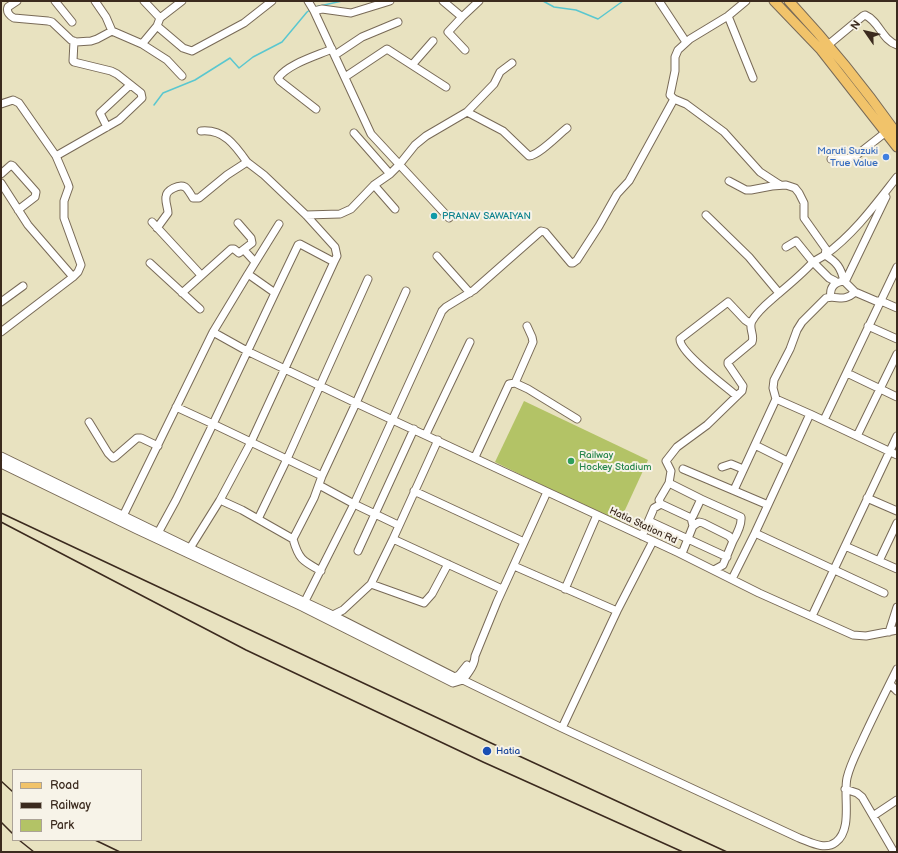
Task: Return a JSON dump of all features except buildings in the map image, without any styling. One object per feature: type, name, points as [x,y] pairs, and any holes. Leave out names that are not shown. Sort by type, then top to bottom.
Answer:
[{"type":"main road","points":[[774,1],[821,50],[897,147]]},
{"type":"main road","points":[[789,1],[828,45],[897,134]]},
{"type":"street","points":[[17,1],[7,10],[14,18],[52,22],[70,40],[91,41],[112,31]]},
{"type":"street","points":[[54,1],[72,22]]},
{"type":"street","points":[[96,1],[106,17],[112,31],[142,44],[167,60],[182,76]]},
{"type":"street","points":[[144,1],[160,18]]},
{"type":"street","points":[[142,44],[157,26],[160,18],[182,1]]},
{"type":"street","points":[[157,26],[183,48],[192,50],[244,23],[272,1]]},
{"type":"street","points":[[308,1],[345,77],[369,131],[399,165],[450,218]]},
{"type":"street","points":[[314,11],[322,10],[351,13],[390,1]]},
{"type":"street","points":[[443,1],[462,17]]},
{"type":"street","points":[[465,50],[448,32],[480,1]]},
{"type":"street","points":[[659,1],[686,42]]},
{"type":"street","points":[[746,1],[728,16],[686,42],[678,50],[675,57],[675,71],[670,95],[674,99],[686,104],[724,132],[760,172],[781,185]]},
{"type":"street","points":[[828,45],[862,16],[866,15],[889,41],[897,45]]},
{"type":"street","points":[[728,16],[753,78]]},
{"type":"street","points":[[316,109],[280,82],[278,78],[292,66],[333,52],[362,37],[398,22]]},
{"type":"street","points":[[56,156],[123,118],[142,100],[141,93],[111,71],[74,62],[74,41]]},
{"type":"street","points":[[412,65],[433,41]]},
{"type":"street","points":[[345,77],[387,49],[446,87]]},
{"type":"street","points":[[306,215],[340,214],[347,212],[374,185],[390,174],[415,145],[426,136],[467,112],[494,84],[500,72],[512,62]]},
{"type":"street","points":[[107,127],[100,113],[130,85]]},
{"type":"street","points":[[303,604],[354,504],[442,311],[470,293],[541,231],[547,234],[571,263],[577,260],[617,194],[627,185],[674,99]]},
{"type":"street","points":[[1,104],[13,100],[19,103],[56,156],[68,184],[68,191],[64,201],[64,218],[81,265],[78,272],[73,277],[2,331]]},
{"type":"street","points":[[467,112],[503,131],[529,156],[532,156],[542,149],[566,128]]},
{"type":"street","points":[[188,551],[220,500],[251,442],[337,256],[335,247],[306,215],[264,175],[247,162],[231,141],[213,132],[201,131]]},
{"type":"street","points":[[832,159],[854,158],[886,132]]},
{"type":"street","points":[[354,133],[390,174]]},
{"type":"street","points":[[157,228],[168,213],[166,197],[167,192],[183,186],[192,198],[199,198],[227,175],[247,162]]},
{"type":"street","points":[[1,174],[11,165],[13,166],[36,192],[35,197],[18,210]]},
{"type":"street","points":[[661,504],[660,500],[669,483],[671,471],[666,461],[674,450],[707,425],[742,391],[743,386],[728,362],[752,342],[753,338],[751,324],[762,307],[813,262],[846,239],[897,177]]},
{"type":"street","points":[[729,181],[746,190],[781,185],[791,186],[799,192],[804,204],[804,218],[824,245],[826,249],[825,255]]},
{"type":"street","points":[[1,183],[33,231],[73,277]]},
{"type":"street","points":[[374,185],[395,209]]},
{"type":"street","points":[[844,282],[886,197]]},
{"type":"street","points":[[706,214],[749,256],[779,293]]},
{"type":"street","points":[[152,222],[201,275]]},
{"type":"street","points":[[182,293],[231,249],[234,249],[239,253],[252,243],[252,240],[238,223]]},
{"type":"street","points":[[123,516],[213,332],[279,224]]},
{"type":"street","points":[[786,247],[796,241],[813,262],[829,278],[835,281],[834,284]]},
{"type":"street","points":[[158,533],[176,500],[213,424],[298,245],[300,244],[334,262]]},
{"type":"street","points":[[244,250],[256,262]]},
{"type":"street","points":[[825,255],[834,260],[840,268],[844,282],[855,292],[876,301],[881,300],[897,308]]},
{"type":"street","points":[[437,256],[470,293]]},
{"type":"street","points":[[150,263],[200,309]]},
{"type":"street","points":[[824,420],[897,267]]},
{"type":"street","points":[[248,274],[275,292]]},
{"type":"street","points":[[258,519],[287,459],[368,279]]},
{"type":"street","points":[[831,297],[830,294],[834,284],[838,281],[844,282]]},
{"type":"street","points":[[1,302],[22,286]]},
{"type":"street","points":[[293,539],[314,498],[322,476],[406,291]]},
{"type":"street","points":[[734,490],[776,399],[773,388],[774,380],[790,349],[797,330],[802,322],[826,298],[846,298],[855,292]]},
{"type":"street","points":[[737,396],[697,362],[680,342],[682,337],[728,302],[745,320],[751,324]]},
{"type":"street","points":[[515,383],[533,342],[527,326]]},
{"type":"street","points":[[868,326],[897,340]]},
{"type":"street","name":"Hatia Station Rd","points":[[213,332],[247,351],[320,386],[426,434],[853,635],[866,636],[897,630]]},
{"type":"street","points":[[426,434],[470,342]]},
{"type":"street","points":[[857,436],[897,354]]},
{"type":"street","points":[[847,373],[897,396]]},
{"type":"street","points":[[475,457],[509,384],[515,383],[577,419]]},
{"type":"street","points":[[776,399],[897,455]]},
{"type":"street","points":[[176,407],[322,476]]},
{"type":"street","points":[[732,579],[810,414]]},
{"type":"street","points":[[89,422],[108,453],[113,458],[137,438],[141,438],[158,446]]},
{"type":"street","points":[[358,551],[414,429]]},
{"type":"street","points":[[812,616],[897,436]]},
{"type":"street","points":[[333,615],[343,610],[371,584],[438,440]]},
{"type":"street","points":[[755,445],[787,461]]},
{"type":"street","points":[[1,456],[158,533],[188,551]]},
{"type":"street","points":[[1,464],[303,604],[453,683],[463,680],[475,660],[475,656],[502,589],[514,566],[547,492]]},
{"type":"street","points":[[722,467],[731,464],[743,469]]},
{"type":"street","points":[[683,469],[768,505]]},
{"type":"street","points":[[669,483],[741,517],[742,521],[723,565],[714,570]]},
{"type":"street","points":[[319,485],[398,525]]},
{"type":"street","points":[[414,491],[524,542]]},
{"type":"street","points":[[867,498],[897,511]]},
{"type":"street","points":[[679,553],[683,551],[688,539],[693,526],[691,518],[701,499]]},
{"type":"street","points":[[220,500],[242,510],[293,539],[299,557],[321,571]]},
{"type":"street","points":[[661,504],[691,518]]},
{"type":"street","points":[[642,536],[654,508],[661,504]]},
{"type":"street","points":[[565,589],[597,515]]},
{"type":"street","points":[[648,521],[727,557]]},
{"type":"street","points":[[693,526],[699,522],[703,523],[729,536],[733,540]]},
{"type":"street","points":[[879,561],[897,523]]},
{"type":"street","points":[[755,533],[884,593]]},
{"type":"street","points":[[392,539],[502,589]]},
{"type":"street","points":[[562,728],[652,541]]},
{"type":"street","points":[[845,546],[897,569]]},
{"type":"street","points":[[371,584],[424,602],[432,594],[448,564]]},
{"type":"street","points":[[514,566],[617,611]]},
{"type":"street","points":[[303,604],[333,615],[455,676],[464,671],[471,658],[475,656]]},
{"type":"street","points":[[889,632],[897,607]]},
{"type":"street","points":[[463,680],[562,728],[818,845],[828,846],[836,843],[842,836],[846,827],[845,789],[847,776],[897,669]]},
{"type":"street","points":[[890,684],[897,691]]},
{"type":"street","points":[[845,789],[857,793],[862,797],[894,852]]},
{"type":"street","points":[[873,816],[897,800]]},
{"type":"green space","name":"Railway Hockey Stadium","points":[[524,401],[648,460],[619,523],[495,462]]},
{"type":"waterway","points":[[315,7],[342,1]]},
{"type":"waterway","points":[[543,1],[554,7],[576,10],[598,19],[623,1]]},
{"type":"waterway","points":[[154,105],[163,93],[195,80],[230,58],[239,68],[253,57],[282,42],[310,10]]},
{"type":"railway","points":[[1,513],[727,852]]},
{"type":"railway","points":[[1,522],[246,650],[483,762],[683,852]]},
{"type":"railway","points":[[1,781],[12,791]]},
{"type":"railway","points":[[1,822],[12,833]]},
{"type":"railway","points":[[20,841],[34,852]]},
{"type":"railway","points":[[97,841],[120,852]]},
{"type":"place","name":"Maruti Suzuki True Value","points":[[886,157]]},
{"type":"place","name":"PRANAV SAWAIYAN","points":[[434,216]]},
{"type":"place","name":"Railway Hockey Stadium","points":[[571,461]]},
{"type":"place","name":"Hatia","points":[[487,751]]}]
